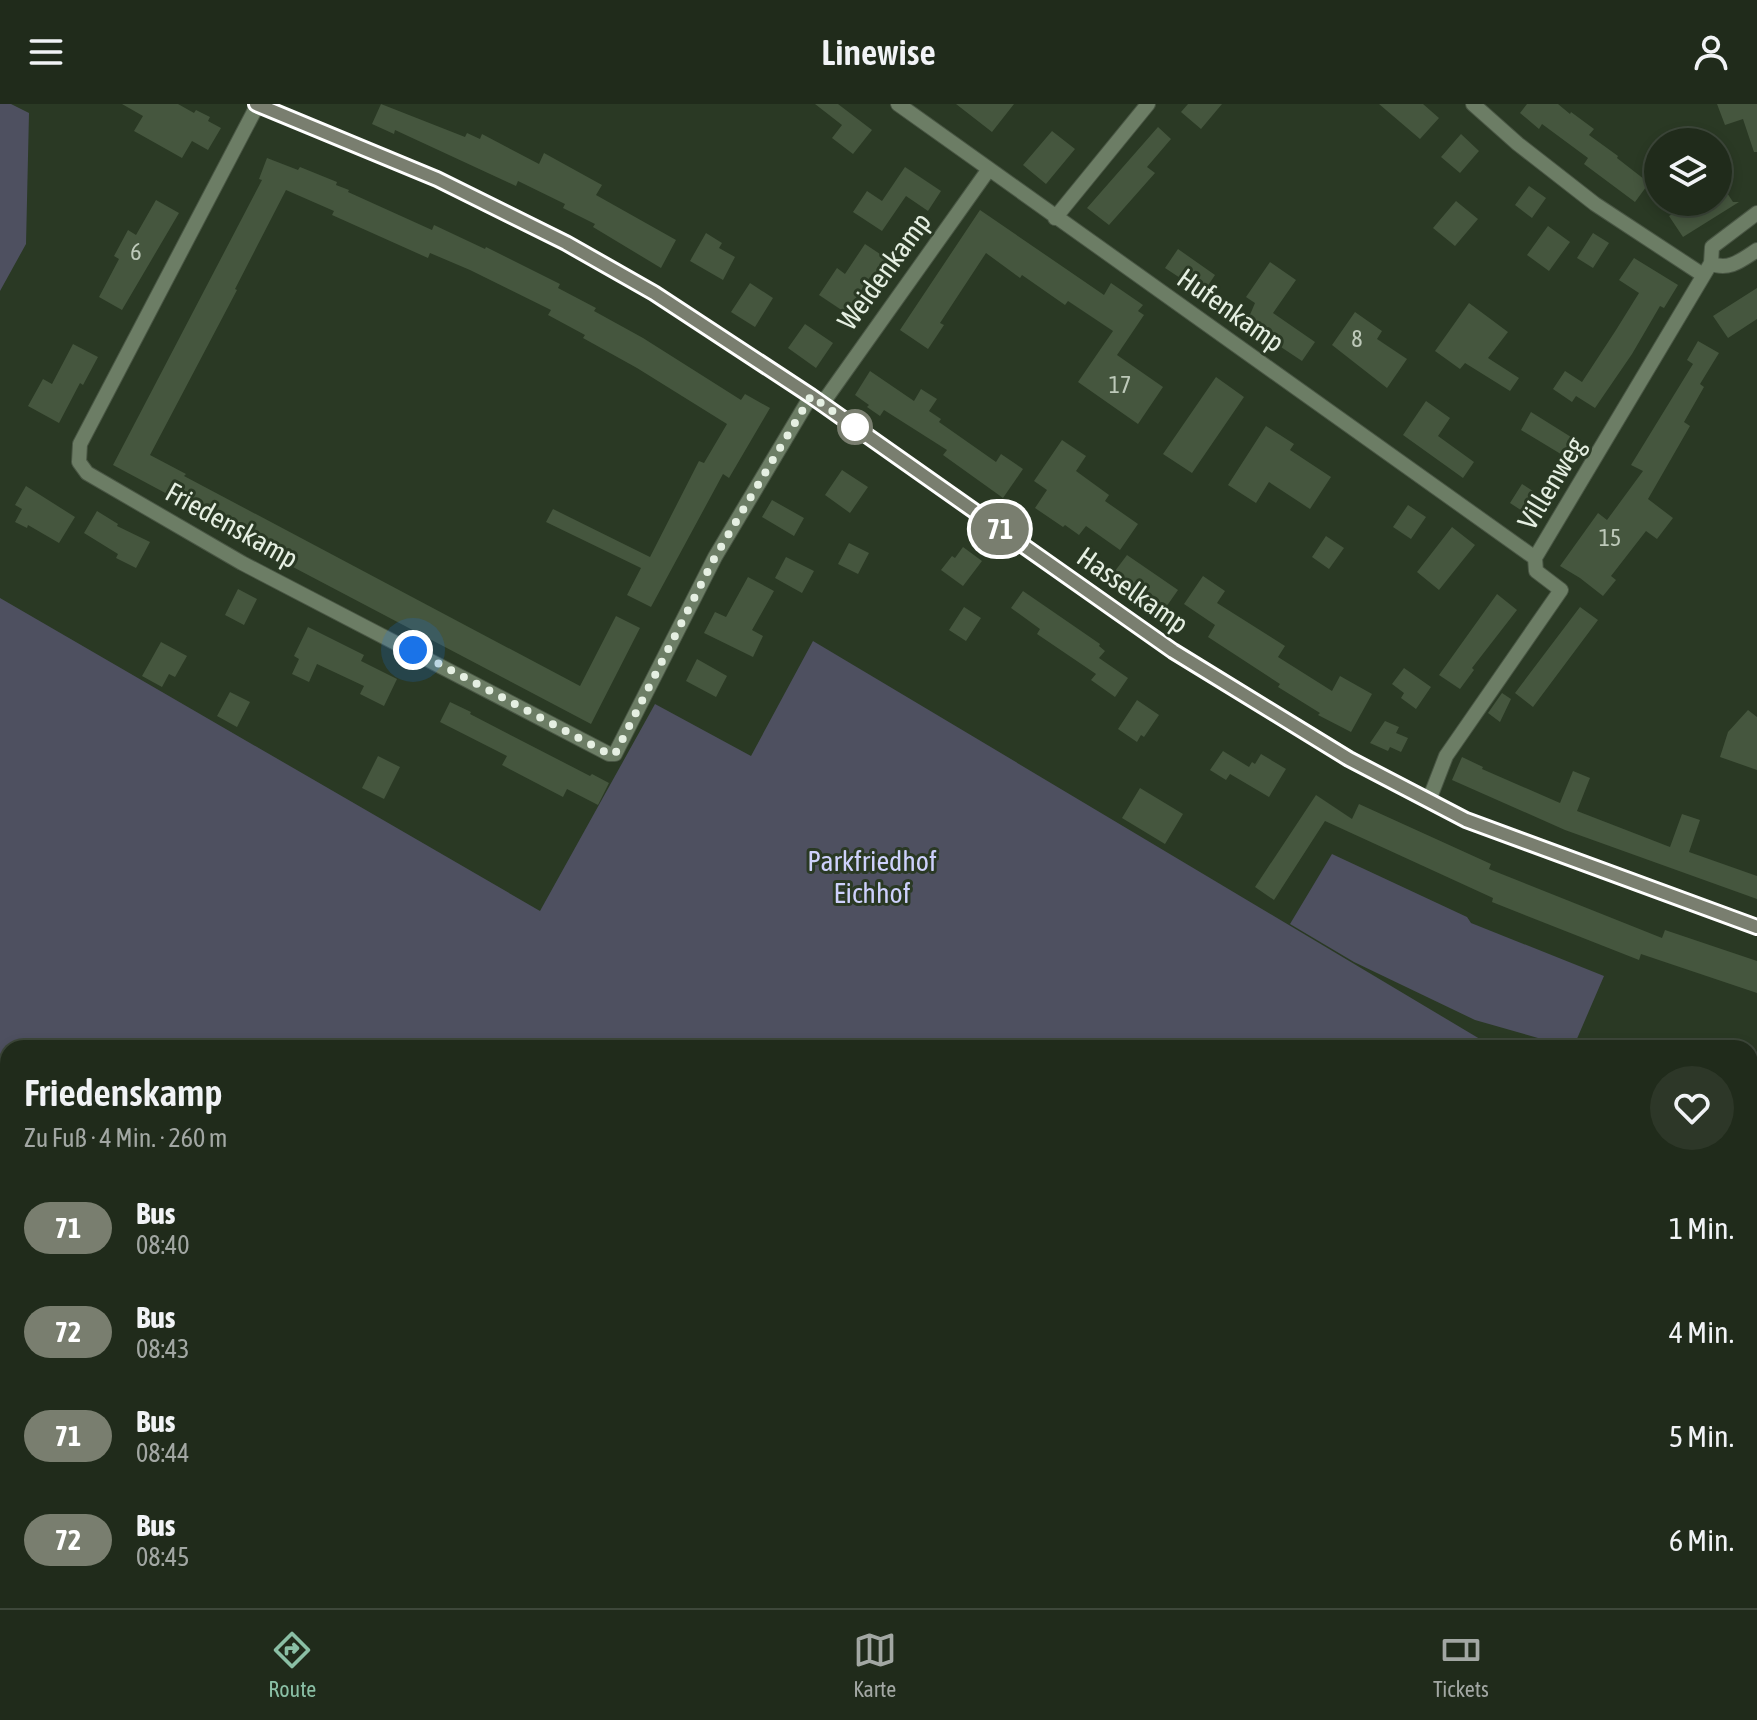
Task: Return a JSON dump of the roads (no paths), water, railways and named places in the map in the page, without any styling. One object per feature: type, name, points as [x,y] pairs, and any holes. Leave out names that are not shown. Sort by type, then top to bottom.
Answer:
[{"type":"street","name":"Hasselkamp","points":[[257,104],[437,179],[566,243],[654,293],[816,400],[1173,651],[1331,749],[1466,820],[1757,927]]},
{"type":"street","name":"Friedenskamp","points":[[257,104],[80,444],[79,462],[87,473],[242,563],[609,754],[615,754],[715,557],[816,400]]},
{"type":"street","name":"Hufenkamp","points":[[898,104],[1535,558]]},
{"type":"street","points":[[1055,218],[1148,104]]},
{"type":"street","points":[[1473,104],[1518,144],[1595,204],[1707,269],[1728,266],[1757,250]]},
{"type":"street","name":"Weidenkamp","points":[[816,400],[989,169]]},
{"type":"street","name":"Villenweg","points":[[1429,800],[1446,756],[1561,590],[1536,571],[1535,558],[1707,269],[1716,242],[1757,213]]},
{"type":"park label","name":"Parkfriedhof Eichhof","points":[[872,877]]}]
